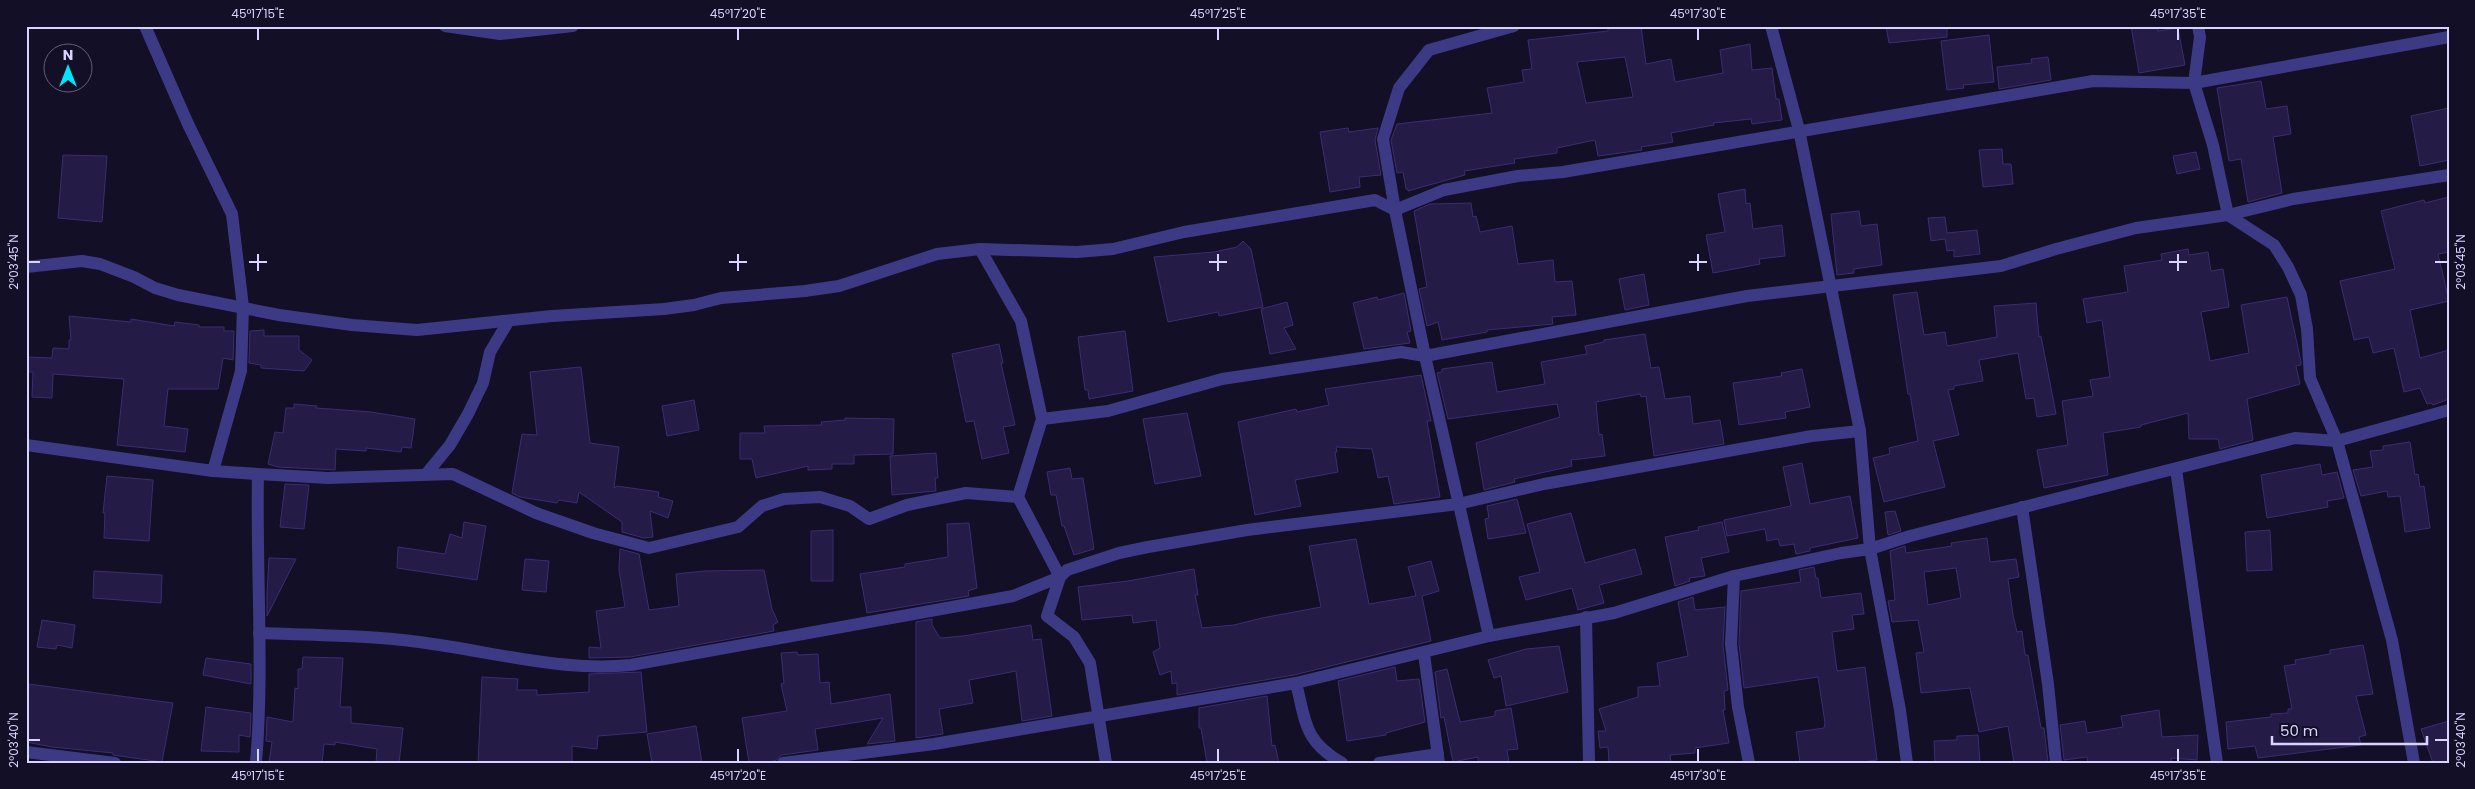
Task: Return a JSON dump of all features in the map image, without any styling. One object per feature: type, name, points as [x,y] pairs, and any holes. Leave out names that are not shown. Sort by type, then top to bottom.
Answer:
[{"type":"street","points":[[145,26],[188,124],[232,214],[243,307],[241,371],[213,471]]},
{"type":"street","points":[[445,26],[500,34],[573,26]]},
{"type":"street","points":[[1489,636],[1425,356],[1395,210],[1383,139],[1399,88],[1429,50],[1514,26]]},
{"type":"street","points":[[1771,26],[1799,130],[1828,285],[1860,432],[1870,549],[1900,710],[1906,763]]},
{"type":"street","points":[[2198,26],[2200,37],[2194,83],[2213,145],[2228,215],[2274,245],[2288,267],[2301,296],[2310,378],[2337,441],[2392,640],[2414,763]]},
{"type":"street","points":[[26,267],[82,261],[100,264],[134,277],[155,288],[178,295],[279,315],[385,329],[417,330],[602,312],[664,309],[694,305],[721,298],[805,291],[839,286],[937,254],[980,249],[1077,252],[1113,249],[1184,232],[1375,200],[1395,210],[1444,190],[1518,176],[1563,172],[1799,130],[2094,81],[2194,83],[2449,37]]},
{"type":"street","points":[[1042,419],[1108,410],[1222,379],[1401,352],[1425,356],[1747,296],[2001,266],[2136,228],[2228,215],[2293,199],[2449,175]]},
{"type":"street","points":[[980,249],[1021,321],[1042,419],[1018,497],[1060,577],[1047,616],[1074,636],[1090,663],[1100,716],[1106,763]]},
{"type":"street","points":[[427,473],[450,445],[468,414],[483,383],[490,352],[508,322]]},
{"type":"street","points":[[783,763],[934,744],[1296,683],[1424,654],[1489,636],[1614,612],[1734,576],[1841,553],[1870,549],[1910,536],[2295,438],[2337,441],[2449,410]]},
{"type":"street","points":[[259,633],[418,642],[567,666],[601,668],[630,665],[1013,596],[1060,577],[1067,570],[1119,553],[1148,546],[1247,530],[1458,504],[1562,481],[1812,436],[1860,432]]},
{"type":"street","points":[[26,445],[213,471],[328,478],[427,473],[452,474],[536,513],[592,533],[648,548],[738,527],[762,506],[784,499],[820,497],[850,506],[869,519],[907,505],[966,493],[1018,497]]},
{"type":"street","points":[[2176,469],[2217,763]]},
{"type":"street","points":[[256,763],[260,716],[257,578],[258,474]]},
{"type":"street","points":[[2022,507],[2048,684],[2056,763]]},
{"type":"street","points":[[1734,576],[1731,644],[1738,707],[1749,763]]},
{"type":"street","points":[[1586,617],[1589,763]]},
{"type":"street","points":[[1380,763],[1438,759],[1424,654]]},
{"type":"street","points":[[1296,683],[1305,721],[1314,743],[1325,753],[1342,763]]},
{"type":"street","points":[[26,752],[115,763]]},
{"type":"street","points":[[40,763],[56,756]]},
{"type":"building","points":[[1641,26],[1646,64],[1671,59],[1675,82],[1723,73],[1720,50],[1750,44],[1752,70],[1772,68],[1776,99],[1779,99],[1782,120],[1752,124],[1751,119],[1713,123],[1714,125],[1671,133],[1673,142],[1641,147],[1642,150],[1598,156],[1595,140],[1557,148],[1557,153],[1514,159],[1515,163],[1464,171],[1465,175],[1408,191],[1406,189],[1403,172],[1397,173],[1391,140],[1397,124],[1492,113],[1487,88],[1524,82],[1522,70],[1532,69],[1528,40],[1608,31],[1608,28]],"holes":[[[1625,57],[1633,97],[1586,103],[1577,62]]]},
{"type":"building","points":[[1886,26],[1947,26],[1947,37],[1889,43]]},
{"type":"building","points":[[2131,26],[2157,26],[2158,31],[2178,28],[2185,65],[2139,73]]},
{"type":"building","points":[[1989,35],[1994,82],[1963,85],[1964,88],[1947,90],[1941,41]]},
{"type":"building","points":[[2048,57],[2051,80],[1999,89],[1997,67],[2032,63],[2031,59]]},
{"type":"building","points":[[2261,81],[2266,109],[2287,106],[2291,134],[2273,137],[2282,193],[2248,202],[2241,159],[2229,161],[2217,88]]},
{"type":"building","points":[[2449,108],[2449,160],[2420,166],[2411,116]]},
{"type":"building","points":[[1348,128],[1349,132],[1378,128],[1375,140],[1381,175],[1359,177],[1360,187],[1330,192],[1320,132]]},
{"type":"building","points":[[2002,149],[2003,164],[2011,164],[2013,184],[1983,187],[1979,150]]},
{"type":"building","points":[[2196,152],[2200,169],[2177,174],[2173,156]]},
{"type":"building","points":[[63,155],[107,156],[102,222],[58,218]]},
{"type":"building","points":[[1745,189],[1746,204],[1750,203],[1753,229],[1782,225],[1785,256],[1759,259],[1760,264],[1713,273],[1706,235],[1725,232],[1718,194]]},
{"type":"building","points":[[2449,197],[2449,252],[2438,254],[2449,301],[2410,310],[2420,358],[2449,350],[2449,399],[2433,405],[2431,403],[2427,404],[2420,388],[2404,392],[2394,348],[2373,353],[2369,337],[2354,340],[2340,281],[2395,269],[2381,211],[2424,200],[2425,203]]},
{"type":"building","points":[[1471,203],[1473,217],[1476,216],[1480,232],[1512,226],[1518,264],[1553,260],[1555,282],[1572,281],[1576,315],[1552,317],[1553,324],[1487,330],[1487,332],[1442,340],[1438,322],[1427,326],[1419,289],[1427,287],[1414,211],[1430,204]]},
{"type":"building","points":[[1859,211],[1861,226],[1877,224],[1882,265],[1854,269],[1854,273],[1837,275],[1831,214]]},
{"type":"building","points":[[1945,217],[1947,233],[1977,230],[1980,254],[1954,257],[1954,250],[1947,251],[1945,239],[1931,241],[1928,218]]},
{"type":"building","points":[[1243,241],[1251,249],[1263,307],[1219,316],[1218,312],[1168,322],[1154,257],[1214,252],[1237,247]]},
{"type":"building","points":[[2188,249],[2189,255],[2208,252],[2211,271],[2223,269],[2229,307],[2201,312],[2210,361],[2249,353],[2241,305],[2287,297],[2301,362],[2301,365],[2296,366],[2300,384],[2247,399],[2253,440],[2220,449],[2218,439],[2189,439],[2188,413],[2141,425],[2141,427],[2103,433],[2108,475],[2044,488],[2037,450],[2068,445],[2062,401],[2093,396],[2090,380],[2110,377],[2102,320],[2087,323],[2083,299],[2128,292],[2124,266],[2162,260],[2161,254]]},
{"type":"building","points":[[1644,274],[1649,305],[1625,310],[1619,279]]},
{"type":"building","points":[[1917,292],[1924,335],[1945,332],[1947,346],[1997,337],[1994,306],[2036,303],[2039,337],[2041,336],[2056,414],[2037,417],[2034,398],[2026,399],[2018,353],[1979,360],[1983,381],[1954,386],[1954,389],[1948,390],[1959,435],[1933,441],[1945,487],[1884,502],[1873,458],[1890,454],[1889,448],[1918,441],[1910,394],[1908,394],[1893,295]]},
{"type":"building","points":[[1404,293],[1411,331],[1407,332],[1410,343],[1364,349],[1353,303],[1377,297],[1378,300]]},
{"type":"building","points":[[1287,302],[1293,325],[1284,328],[1296,349],[1270,354],[1261,309]]},
{"type":"building","points":[[69,316],[131,322],[131,319],[174,326],[175,322],[199,325],[199,327],[224,327],[224,331],[234,331],[233,360],[223,358],[218,389],[168,389],[164,426],[188,429],[185,452],[117,445],[124,379],[53,374],[52,398],[32,397],[33,372],[26,372],[26,357],[52,358],[53,348],[69,349],[69,340],[71,340]]},
{"type":"building","points":[[264,330],[264,336],[299,336],[299,350],[312,360],[304,371],[261,368],[261,365],[249,363],[250,331]]},
{"type":"building","points":[[1125,331],[1133,391],[1089,399],[1088,390],[1085,390],[1078,337]]},
{"type":"building","points":[[1645,334],[1651,368],[1659,367],[1665,399],[1690,396],[1693,424],[1720,420],[1724,444],[1654,456],[1646,396],[1641,397],[1640,394],[1596,402],[1599,435],[1602,434],[1605,456],[1571,460],[1572,466],[1514,479],[1515,482],[1484,490],[1476,443],[1560,417],[1557,404],[1448,419],[1437,373],[1442,372],[1442,369],[1492,362],[1497,392],[1545,384],[1541,362],[1587,354],[1585,346],[1604,342],[1604,340]]},
{"type":"building","points":[[999,344],[1003,363],[1001,363],[1015,425],[1003,427],[1009,453],[982,459],[974,421],[966,422],[952,354]]},
{"type":"building","points":[[581,367],[590,443],[619,447],[614,488],[617,486],[659,492],[658,497],[673,501],[668,518],[650,511],[653,537],[644,538],[622,532],[622,522],[579,492],[577,503],[559,500],[557,503],[520,497],[512,493],[522,434],[537,435],[530,372]]},
{"type":"building","points":[[1802,369],[1810,407],[1785,412],[1786,418],[1739,425],[1733,383],[1782,376],[1781,373]]},
{"type":"building","points":[[1421,375],[1431,421],[1427,421],[1440,497],[1394,504],[1388,476],[1378,478],[1372,449],[1336,447],[1338,472],[1295,480],[1301,506],[1255,515],[1238,422],[1296,409],[1297,412],[1329,405],[1325,389]]},
{"type":"building","points":[[694,400],[699,430],[667,436],[662,406]]},
{"type":"building","points":[[294,404],[317,406],[316,408],[371,412],[415,419],[411,448],[402,447],[401,452],[366,448],[366,451],[336,449],[335,470],[278,467],[268,464],[275,432],[283,433],[286,408],[294,408]]},
{"type":"building","points":[[1187,413],[1201,476],[1155,484],[1143,419]]},
{"type":"building","points":[[845,418],[894,419],[893,454],[854,455],[854,464],[832,464],[832,469],[808,470],[808,466],[756,478],[752,459],[740,459],[740,433],[765,433],[764,426],[822,425],[821,422],[845,420]]},
{"type":"building","points":[[2410,442],[2415,475],[2418,474],[2420,487],[2424,486],[2430,528],[2405,532],[2400,496],[2388,497],[2387,491],[2361,496],[2353,470],[2373,467],[2370,451],[2383,450],[2383,446]]},
{"type":"building","points":[[936,453],[938,478],[935,478],[936,491],[892,495],[890,456]]},
{"type":"building","points":[[1802,463],[1810,504],[1850,496],[1858,538],[1810,548],[1810,551],[1796,554],[1794,544],[1780,546],[1778,539],[1767,541],[1765,529],[1727,536],[1724,520],[1791,506],[1783,467]]},
{"type":"building","points":[[2320,464],[2322,475],[2337,472],[2344,498],[2327,501],[2328,507],[2267,518],[2261,475]]},
{"type":"building","points":[[1070,468],[1072,479],[1083,478],[1094,549],[1074,555],[1064,526],[1062,526],[1056,495],[1051,495],[1047,472]]},
{"type":"building","points":[[107,476],[153,480],[149,541],[104,538],[105,513],[103,513]]},
{"type":"building","points":[[285,484],[309,485],[304,529],[280,527]]},
{"type":"building","points":[[1517,499],[1526,533],[1488,539],[1485,519],[1489,518],[1487,506]]},
{"type":"building","points":[[1895,511],[1901,531],[1888,535],[1885,512]]},
{"type":"building","points":[[1571,513],[1585,563],[1635,549],[1642,574],[1599,585],[1604,603],[1578,610],[1572,588],[1526,600],[1519,577],[1540,572],[1527,524]]},
{"type":"building","points":[[464,522],[486,526],[477,580],[397,568],[398,547],[445,554],[450,534],[462,538]]},
{"type":"building","points":[[1722,522],[1729,552],[1701,558],[1705,576],[1689,578],[1690,581],[1675,586],[1665,537],[1699,530],[1698,527]]},
{"type":"building","points":[[969,523],[977,588],[968,591],[969,596],[867,613],[860,574],[905,567],[905,564],[948,557],[947,524]]},
{"type":"building","points":[[833,530],[833,581],[811,581],[811,531]]},
{"type":"building","points":[[2270,530],[2272,570],[2247,571],[2245,532]]},
{"type":"building","points":[[1987,538],[1990,562],[2016,559],[2019,577],[2008,579],[2013,615],[2017,632],[2022,631],[2025,655],[2028,655],[2041,728],[2044,728],[2048,762],[2014,763],[2008,726],[1979,732],[1970,688],[1921,693],[1916,653],[1924,652],[1918,620],[1892,622],[1888,601],[1895,600],[1890,551],[1905,546],[1906,553],[1952,546],[1951,543]],"holes":[[[1956,568],[1961,598],[1928,605],[1924,572]]]},
{"type":"building","points":[[1356,539],[1369,604],[1416,596],[1408,567],[1431,561],[1439,591],[1422,596],[1431,641],[1294,675],[1177,695],[1177,683],[1172,684],[1171,671],[1160,675],[1153,652],[1160,648],[1156,620],[1133,623],[1132,615],[1082,620],[1078,587],[1128,581],[1194,569],[1198,595],[1195,595],[1202,628],[1234,625],[1321,607],[1309,546]]},
{"type":"building","points":[[620,549],[639,554],[649,610],[679,606],[676,574],[705,571],[764,570],[772,609],[778,622],[773,625],[774,631],[630,657],[589,658],[589,647],[601,648],[596,611],[625,607],[619,570]]},
{"type":"building","points":[[269,558],[296,559],[267,616],[267,594]]},
{"type":"building","points":[[525,559],[549,561],[546,592],[522,590]]},
{"type":"building","points":[[1814,567],[1821,598],[1861,593],[1864,614],[1852,615],[1854,629],[1832,632],[1837,671],[1865,667],[1877,760],[1855,763],[1800,763],[1796,732],[1824,728],[1825,723],[1818,677],[1744,688],[1739,644],[1741,591],[1801,582],[1799,570]]},
{"type":"building","points":[[94,571],[162,575],[161,603],[93,598]]},
{"type":"building","points":[[1693,597],[1695,610],[1725,607],[1723,645],[1728,690],[1724,691],[1725,710],[1723,710],[1729,743],[1695,748],[1695,753],[1670,755],[1671,763],[1609,763],[1608,747],[1600,748],[1598,731],[1606,731],[1599,709],[1638,697],[1638,687],[1660,686],[1657,663],[1688,656],[1678,602]]},
{"type":"building","points":[[932,619],[932,625],[940,638],[1031,625],[1033,640],[1041,639],[1052,716],[1022,721],[1016,671],[969,680],[973,703],[939,709],[943,734],[916,738],[916,622]]},
{"type":"building","points":[[42,620],[75,625],[72,648],[57,645],[56,649],[37,647]]},
{"type":"building","points":[[2363,645],[2373,694],[2356,696],[2366,735],[2359,737],[2361,745],[2258,758],[2255,746],[2228,749],[2226,722],[2271,717],[2271,714],[2288,713],[2288,709],[2292,709],[2284,666],[2296,664],[2295,660],[2330,654],[2330,650]]},
{"type":"building","points":[[1559,646],[1568,692],[1506,706],[1501,676],[1494,678],[1488,660],[1526,649]]},
{"type":"building","points":[[797,652],[798,655],[818,654],[820,683],[829,682],[831,704],[890,694],[895,741],[867,744],[883,718],[815,729],[818,750],[782,755],[775,761],[749,763],[742,718],[787,711],[781,684],[784,683],[781,653]]},
{"type":"building","points":[[303,657],[343,658],[340,707],[351,707],[351,723],[403,728],[399,763],[376,763],[377,749],[335,742],[335,745],[324,744],[322,763],[269,763],[272,742],[266,741],[267,717],[293,722],[295,688],[298,689],[298,669],[302,669]]},
{"type":"building","points":[[206,658],[251,664],[251,684],[203,675]]},
{"type":"building","points":[[1395,667],[1397,681],[1419,679],[1425,722],[1386,733],[1386,735],[1347,741],[1338,681]]},
{"type":"building","points":[[1447,669],[1460,722],[1495,716],[1495,711],[1511,708],[1518,749],[1507,750],[1509,763],[1478,763],[1478,757],[1453,762],[1444,717],[1441,718],[1435,672]]},
{"type":"building","points":[[641,672],[647,732],[598,736],[597,749],[572,746],[572,763],[478,763],[482,677],[518,679],[517,690],[537,690],[537,695],[589,692],[589,674]]},
{"type":"building","points":[[29,684],[173,703],[162,762],[113,755],[113,753],[52,747],[26,742]]},
{"type":"building","points":[[1267,696],[1272,746],[1275,745],[1279,763],[1207,763],[1201,728],[1199,728],[1199,708]]},
{"type":"building","points":[[206,707],[251,713],[250,737],[239,735],[239,752],[201,751]]},
{"type":"building","points":[[2159,710],[2162,737],[2198,735],[2197,760],[2171,758],[2172,763],[2088,763],[2087,757],[2064,760],[2060,725],[2085,721],[2087,733],[2123,727],[2121,716]]},
{"type":"building","points":[[2449,721],[2449,763],[2433,763],[2421,729]]},
{"type":"building","points":[[696,726],[702,763],[652,763],[647,734]]},
{"type":"building","points":[[1978,735],[1980,763],[1935,763],[1934,741],[1957,740],[1957,736]]}]
